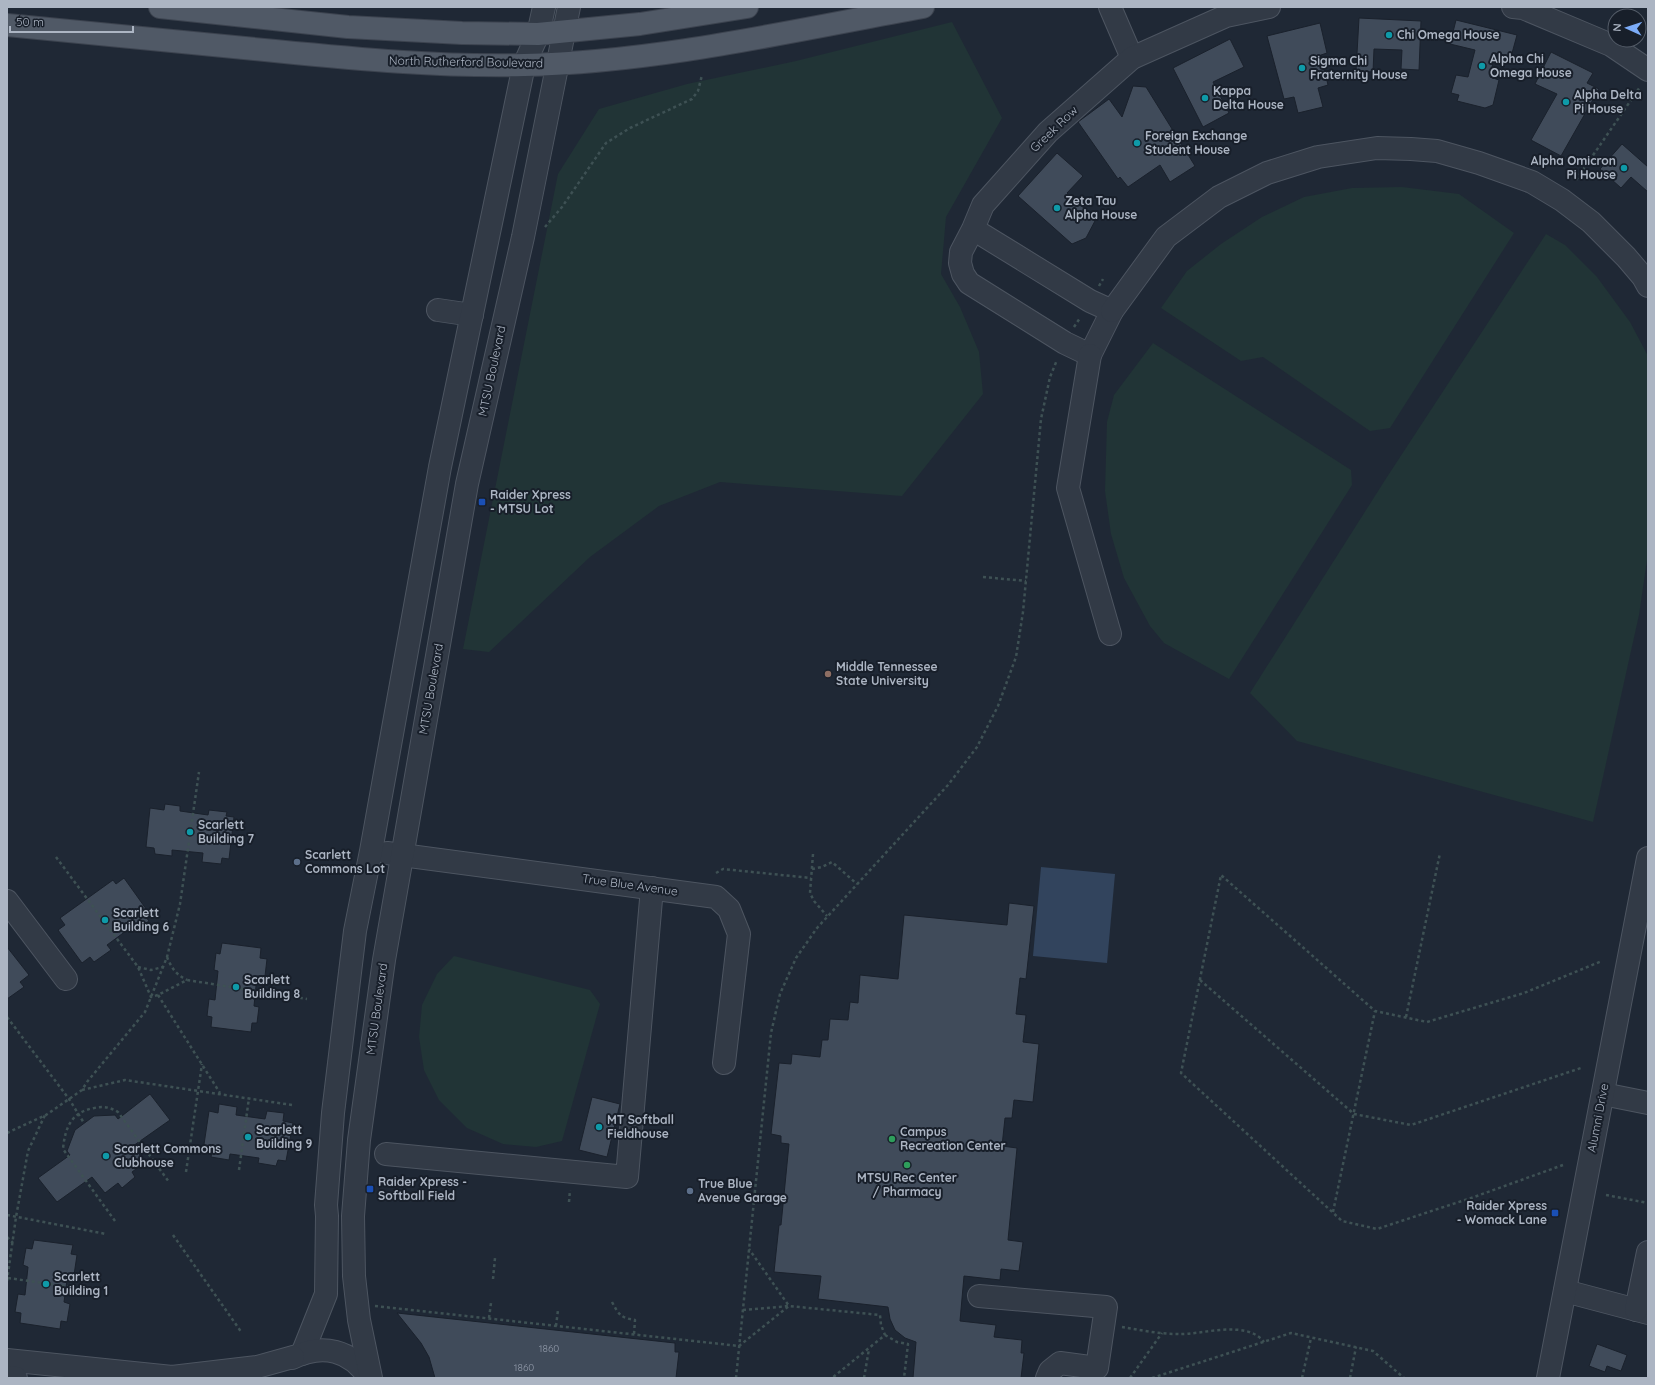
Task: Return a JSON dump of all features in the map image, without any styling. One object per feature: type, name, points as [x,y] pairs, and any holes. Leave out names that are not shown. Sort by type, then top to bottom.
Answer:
[{"type":"main road","points":[[160,7],[348,27],[462,33],[538,34],[640,24],[747,7]]},
{"type":"main road","name":"North Rutherford Boulevard","points":[[7,25],[358,59],[427,64],[524,65],[558,63],[690,49],[923,7]]},
{"type":"street","points":[[274,1378],[280,1368],[298,1356],[326,1294],[326,1205],[333,1113],[355,931],[371,851],[440,467],[524,65],[538,34],[544,7]]},
{"type":"street","name":"MTSU Boulevard","points":[[370,1378],[360,1331],[354,1276],[352,1216],[358,1164],[359,1140],[384,960],[467,484],[523,237],[569,7]]},
{"type":"street","points":[[1110,7],[1132,58]]},
{"type":"street","name":"Greek Row","points":[[1090,355],[1065,343],[969,283],[963,274],[960,263],[961,252],[983,205],[1048,132],[1132,58],[1226,16],[1269,7]]},
{"type":"street","points":[[1513,7],[1523,8],[1611,45],[1645,77]]},
{"type":"street","points":[[1110,634],[1068,488],[1090,355],[1112,311],[1166,237],[1219,197],[1267,173],[1311,160],[1377,148],[1411,148],[1437,152],[1479,162],[1532,182],[1562,200],[1642,262],[1643,277],[1648,286]]},
{"type":"street","points":[[973,229],[1090,301],[1112,311]]},
{"type":"street","points":[[438,310],[472,315]]},
{"type":"street","name":"True Blue Avenue","points":[[371,851],[716,897],[729,909],[740,934],[724,1063]]},
{"type":"street","name":"Alumni Drive","points":[[1548,1378],[1648,858]]},
{"type":"street","points":[[358,1164],[369,1163],[386,1154],[627,1177],[652,888]]},
{"type":"street","points":[[7,901],[66,978]]},
{"type":"street","points":[[1603,1094],[1648,1103]]},
{"type":"street","points":[[359,1140],[375,1144],[386,1154]]},
{"type":"street","points":[[1565,1291],[1642,1312],[1648,1252]]},
{"type":"street","points":[[979,1296],[1106,1307],[1097,1368],[1060,1363],[1050,1371],[1047,1378]]},
{"type":"street","points":[[7,1360],[172,1377],[257,1367],[298,1356],[310,1351],[329,1350],[347,1356],[362,1367],[370,1378]]},
{"type":"street","points":[[7,1377],[16,1378]]},
{"type":"path","points":[[540,232],[562,208],[606,143],[630,128],[692,99],[698,90],[702,75]]},
{"type":"path","points":[[1576,180],[1645,77]]},
{"type":"path","points":[[736,1378],[771,1033],[780,994],[796,958],[817,928],[948,785],[977,747],[998,706],[1016,657],[1023,612],[1041,420],[1050,377],[1065,343],[1103,279]]},
{"type":"path","points":[[983,577],[1026,581]]},
{"type":"path","points":[[82,1090],[145,1012],[167,957],[180,904],[198,772]]},
{"type":"path","points":[[1406,1017],[1440,853]]},
{"type":"path","points":[[813,854],[810,893],[814,901],[827,916]]},
{"type":"path","points":[[56,858],[138,967],[152,997]]},
{"type":"path","points":[[812,869],[822,867],[832,862],[857,884]]},
{"type":"path","points":[[716,873],[723,869],[811,878]]},
{"type":"path","points":[[1563,1165],[1474,1197],[1377,1229],[1342,1221],[1181,1074],[1221,875],[1375,1011],[1428,1022],[1524,993],[1602,961]]},
{"type":"path","points":[[167,957],[180,977],[187,980],[307,999]]},
{"type":"path","points":[[138,967],[151,970],[163,966]]},
{"type":"path","points":[[1200,979],[1354,1114],[1411,1125],[1581,1068]]},
{"type":"path","points":[[152,997],[187,980]]},
{"type":"path","points":[[158,995],[221,1093]]},
{"type":"path","points":[[1333,1213],[1375,1011]]},
{"type":"path","points":[[7,1017],[69,1099],[84,1123]]},
{"type":"path","points":[[186,1172],[202,1063]]},
{"type":"path","points":[[7,1132],[46,1114],[82,1090],[125,1080],[221,1093],[292,1105]]},
{"type":"path","points":[[239,1170],[249,1098]]},
{"type":"path","points":[[115,1221],[63,1149],[64,1138],[68,1126],[78,1113],[100,1107],[112,1108],[118,1112],[169,1182]]},
{"type":"path","points":[[7,1281],[16,1217],[28,1151],[46,1114]]},
{"type":"path","points":[[1606,1195],[1648,1203]]},
{"type":"path","points":[[7,1215],[106,1234]]},
{"type":"path","points":[[173,1235],[242,1333]]},
{"type":"path","points":[[7,1237],[13,1244]]},
{"type":"path","points":[[749,1249],[789,1306]]},
{"type":"path","points":[[493,1279],[495,1258]]},
{"type":"path","points":[[8,1278],[85,1289]]},
{"type":"path","points":[[612,1302],[620,1316],[625,1319],[635,1320],[634,1334]]},
{"type":"path","points":[[489,1318],[491,1303]]},
{"type":"path","points":[[373,1305],[739,1346],[789,1306]]},
{"type":"path","points":[[743,1310],[789,1306],[880,1315],[881,1325],[885,1335],[897,1342],[908,1344],[904,1378]]},
{"type":"path","points":[[556,1326],[558,1310]]},
{"type":"path","points":[[1116,1326],[1178,1334],[1208,1330],[1246,1331],[1253,1332],[1264,1342]]},
{"type":"path","points":[[1130,1378],[1162,1333]]},
{"type":"path","points":[[1152,1378],[1291,1333],[1373,1351],[1404,1378]]},
{"type":"path","points":[[832,1378],[885,1335]]},
{"type":"path","points":[[1302,1378],[1311,1338]]},
{"type":"path","points":[[1350,1378],[1356,1347]]},
{"type":"path","points":[[864,1378],[870,1348]]},
{"type":"shaded area","points":[[952,22],[1002,118],[946,217],[941,274],[960,307],[979,352],[983,394],[902,496],[720,482],[659,506],[590,557],[489,652],[463,649],[558,174],[599,109],[687,84],[796,61]]},
{"type":"shaded area","points":[[1402,187],[1459,194],[1514,233],[1390,428],[1370,431],[1263,357],[1241,361],[1161,308],[1187,271],[1221,244],[1262,217],[1304,197],[1352,188]]},
{"type":"shaded area","points":[[1546,234],[1565,245],[1597,277],[1630,322],[1648,356],[1648,553],[1639,615],[1593,822],[1297,741],[1250,693],[1387,477]]},
{"type":"shaded area","points":[[1153,343],[1351,470],[1352,485],[1229,679],[1164,643],[1150,626],[1124,578],[1111,534],[1105,491],[1107,422],[1114,395]]},
{"type":"shaded area","points":[[454,956],[590,990],[600,1004],[562,1141],[536,1147],[503,1144],[467,1128],[439,1100],[424,1070],[419,1037],[422,1005],[437,974]]},
{"type":"water","points":[[1041,867],[1115,874],[1107,963],[1033,956]]},
{"type":"building","name":"Chi Omega House","points":[[1359,18],[1421,21],[1419,70],[1401,69],[1402,50],[1374,49],[1373,72],[1356,71]]},
{"type":"building","name":"Alpha Chi Omega House","points":[[1456,20],[1517,35],[1511,57],[1495,53],[1490,77],[1499,80],[1493,105],[1485,108],[1457,101],[1459,95],[1451,93],[1456,75],[1468,77],[1475,50],[1450,44]]},
{"type":"building","name":"Sigma Chi Fraternity House","points":[[1320,23],[1327,53],[1321,55],[1328,85],[1318,88],[1323,107],[1298,113],[1294,97],[1284,99],[1267,36]]},
{"type":"building","name":"Kappa Delta House","points":[[1230,39],[1244,67],[1213,82],[1229,113],[1203,127],[1173,68]]},
{"type":"building","name":"Alpha Delta Pi House","points":[[1551,52],[1593,73],[1587,83],[1599,89],[1561,156],[1531,140],[1557,94],[1535,84]]},
{"type":"building","name":"Foreign Exchange Student House","points":[[1133,86],[1146,87],[1195,166],[1170,182],[1160,165],[1128,187],[1120,177],[1118,179],[1078,122],[1109,99],[1122,117]]},
{"type":"building","name":"Alpha Omicron Pi House","points":[[1622,144],[1648,167],[1648,192],[1631,177],[1621,188],[1600,169]]},
{"type":"building","name":"Zeta Tau Alpha House","points":[[1057,153],[1083,176],[1067,193],[1096,219],[1086,238],[1072,244],[1018,196]]},
{"type":"building","name":"Scarlett Building 7","points":[[165,804],[180,806],[180,811],[208,815],[209,810],[227,812],[226,816],[234,817],[229,859],[222,858],[221,864],[202,862],[203,853],[172,850],[172,856],[155,854],[154,848],[146,847],[150,808],[164,810]]},
{"type":"building","name":"Scarlett Building 6","points":[[124,878],[149,913],[145,916],[149,921],[133,932],[130,928],[107,945],[111,950],[94,962],[90,957],[82,963],[58,930],[65,925],[60,918],[113,880],[116,884]]},
{"type":"building","name":"Campus Recreation Center","points":[[1009,903],[1034,906],[1026,979],[1020,978],[1016,1014],[1026,1015],[1023,1042],[1039,1044],[1033,1102],[1014,1100],[1012,1118],[1005,1118],[1002,1146],[1017,1148],[1008,1240],[1023,1242],[1019,1271],[1001,1269],[1000,1280],[964,1276],[960,1321],[996,1325],[994,1337],[1022,1340],[1021,1353],[1024,1353],[1021,1378],[913,1378],[916,1342],[905,1338],[895,1330],[890,1319],[888,1307],[818,1299],[821,1276],[774,1272],[779,1225],[781,1225],[789,1144],[781,1143],[781,1136],[771,1134],[779,1063],[791,1064],[792,1054],[820,1057],[822,1040],[828,1040],[830,1019],[848,1020],[850,1002],[858,1003],[860,975],[898,979],[904,915],[1007,925]]},
{"type":"building","name":"Scarlett Building 8","points":[[222,943],[261,948],[260,958],[267,959],[265,976],[257,976],[254,1006],[259,1007],[257,1023],[252,1023],[251,1032],[211,1027],[212,1017],[207,1016],[209,999],[215,1000],[218,971],[214,970],[216,953],[220,954]]},
{"type":"building","points":[[7,947],[29,975],[20,982],[24,987],[7,999]]},
{"type":"building","points":[[150,1094],[170,1120],[133,1146],[145,1162],[132,1172],[135,1177],[122,1188],[118,1183],[105,1193],[92,1177],[57,1202],[38,1178],[70,1155],[67,1151],[75,1130],[94,1116],[115,1115],[118,1119]]},
{"type":"building","name":"MT Softball Fieldhouse","points":[[592,1097],[620,1104],[607,1157],[579,1150]]},
{"type":"building","name":"Scarlett Building 9","points":[[219,1104],[237,1107],[236,1115],[265,1119],[267,1111],[284,1113],[283,1121],[293,1123],[286,1161],[278,1160],[276,1166],[258,1163],[259,1158],[230,1154],[229,1160],[211,1157],[212,1152],[203,1151],[209,1111],[218,1113]]},
{"type":"building","name":"Scarlett Building 1","points":[[34,1240],[73,1245],[71,1254],[77,1255],[74,1275],[68,1273],[64,1302],[70,1304],[67,1322],[61,1321],[60,1329],[20,1323],[21,1313],[15,1312],[18,1294],[25,1295],[28,1267],[23,1265],[26,1248],[32,1249]]},
{"type":"building","points":[[397,1313],[675,1343],[675,1352],[679,1352],[676,1378],[435,1378],[429,1357],[421,1343]]},
{"type":"building","points":[[1597,1344],[1627,1355],[1621,1371],[1607,1366],[1605,1372],[1589,1366]]},
{"type":"place","name":"Chi Omega House","points":[[1389,35]]},
{"type":"place","name":"Alpha Chi Omega House","points":[[1482,66]]},
{"type":"place","name":"Sigma Chi Fraternity House","points":[[1302,68]]},
{"type":"place","name":"Kappa Delta House","points":[[1205,98]]},
{"type":"place","name":"Alpha Delta Pi House","points":[[1566,102]]},
{"type":"place","name":"Foreign Exchange Student House","points":[[1137,143]]},
{"type":"place","name":"Alpha Omicron Pi House","points":[[1624,168]]},
{"type":"place","name":"Zeta Tau Alpha House","points":[[1057,208]]},
{"type":"place","name":"Raider Xpress - MTSU Lot","points":[[482,502]]},
{"type":"place","name":"Middle Tennessee State University","points":[[828,674]]},
{"type":"place","name":"Scarlett Building 7","points":[[190,832]]},
{"type":"place","name":"Scarlett Commons Lot","points":[[297,862]]},
{"type":"place","name":"Scarlett Building 6","points":[[105,920]]},
{"type":"place","name":"Scarlett Building 8","points":[[236,987]]},
{"type":"place","name":"MT Softball Fieldhouse","points":[[599,1127]]},
{"type":"place","name":"Scarlett Building 9","points":[[248,1137]]},
{"type":"place","name":"Campus Recreation Center","points":[[892,1139]]},
{"type":"place","name":"Scarlett Commons Clubhouse","points":[[106,1156]]},
{"type":"place","name":"MTSU Rec Center / Pharmacy","points":[[907,1165]]},
{"type":"place","name":"Raider Xpress - Softball Field","points":[[370,1189]]},
{"type":"place","name":"True Blue Avenue Garage","points":[[690,1191]]},
{"type":"place","name":"Raider Xpress - Womack Lane","points":[[1555,1213]]},
{"type":"place","name":"Scarlett Building 1","points":[[46,1284]]}]
